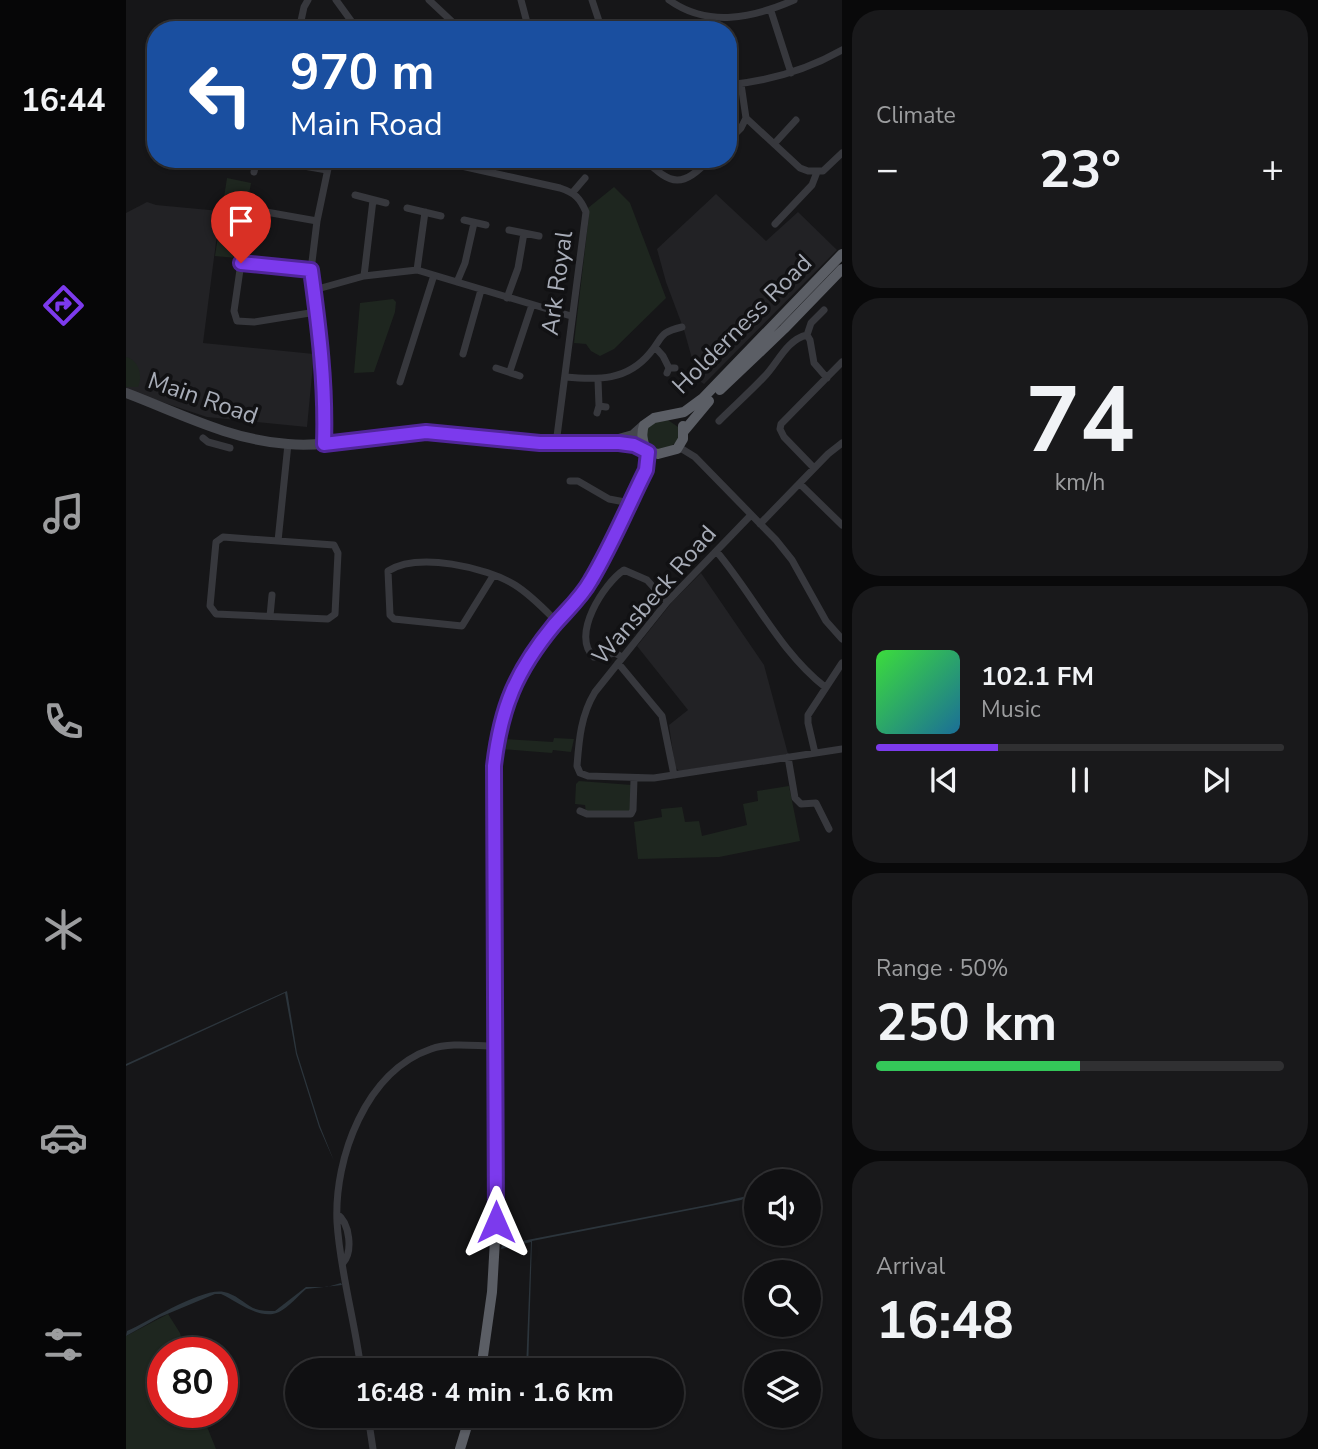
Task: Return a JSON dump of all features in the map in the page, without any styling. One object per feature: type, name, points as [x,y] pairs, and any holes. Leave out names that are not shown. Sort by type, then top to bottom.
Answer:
[{"type":"highway","name":"Holderness Road","points":[[667,416],[688,410],[703,398],[842,254]]},
{"type":"highway","name":"Holderness Road","points":[[684,432],[701,409],[784,329],[842,268]]},
{"type":"highway","points":[[483,1358],[495,1246],[496,747],[509,695],[528,657],[578,600],[591,580],[646,470],[647,450],[641,438],[643,426],[650,420],[667,416],[678,420],[684,432],[682,443],[646,470]]},
{"type":"highway","points":[[647,450],[656,454],[670,452]]},
{"type":"highway","points":[[460,1449],[466,1428]]},
{"type":"main road","name":"Main Road","points":[[126,393],[225,432],[288,444],[324,444],[426,432],[556,444],[625,444],[647,450]]},
{"type":"main road","name":"Main Road","points":[[601,444],[633,435],[643,426]]},
{"type":"street","points":[[301,21],[307,0]]},
{"type":"street","points":[[336,0],[351,21]]},
{"type":"street","points":[[429,0],[451,21]]},
{"type":"street","points":[[521,0],[527,21]]},
{"type":"street","points":[[592,0],[599,21]]},
{"type":"street","points":[[669,0],[692,13],[735,19],[771,11],[794,0]]},
{"type":"street","points":[[771,11],[791,72]]},
{"type":"street","points":[[737,84],[817,64],[842,50]]},
{"type":"street","points":[[737,132],[746,118],[741,84]]},
{"type":"street","points":[[746,118],[800,168],[817,172],[831,166],[842,153]]},
{"type":"street","points":[[774,144],[795,122],[801,132]]},
{"type":"street","points":[[254,172],[256,168]]},
{"type":"street","points":[[315,168],[327,170],[311,270],[325,404],[324,444]]},
{"type":"street","points":[[470,168],[573,192],[585,178]]},
{"type":"street","points":[[654,168],[663,177],[675,181],[694,175],[701,168]]},
{"type":"street","points":[[775,224],[812,185],[817,172]]},
{"type":"street","name":"Ark Royal","points":[[556,444],[586,212],[573,192]]},
{"type":"street","points":[[355,195],[386,203]]},
{"type":"street","points":[[364,276],[373,200]]},
{"type":"street","points":[[249,208],[317,221]]},
{"type":"street","points":[[407,208],[441,216]]},
{"type":"street","points":[[417,270],[425,212]]},
{"type":"street","points":[[464,220],[486,225]]},
{"type":"street","points":[[457,282],[465,263],[474,223]]},
{"type":"street","points":[[509,230],[539,236]]},
{"type":"street","points":[[508,298],[518,268],[524,233]]},
{"type":"street","points":[[311,270],[242,259],[234,311],[237,321],[254,322],[316,312]]},
{"type":"street","points":[[314,290],[364,276],[417,270],[571,316]]},
{"type":"street","points":[[400,382],[406,372],[434,275]]},
{"type":"street","points":[[466,350],[481,290]]},
{"type":"street","points":[[510,372],[532,306]]},
{"type":"street","points":[[824,310],[811,323],[807,335],[814,363],[827,377]]},
{"type":"street","points":[[565,377],[598,380],[630,371],[644,360],[665,331],[681,327]]},
{"type":"street","points":[[722,416],[765,376],[779,356],[800,337],[807,335]]},
{"type":"street","points":[[655,347],[670,370]]},
{"type":"street","points":[[814,468],[780,433],[781,424],[842,362]]},
{"type":"street","points":[[496,368],[520,376]]},
{"type":"street","points":[[598,380],[601,409]]},
{"type":"street","points":[[684,432],[692,454]]},
{"type":"street","name":"Main Road","points":[[203,438],[230,448]]},
{"type":"street","points":[[760,524],[842,443]]},
{"type":"street","points":[[278,541],[288,444]]},
{"type":"street","points":[[670,452],[680,448],[692,454],[751,514],[792,560],[814,602],[842,639]]},
{"type":"street","points":[[570,480],[578,481],[609,499],[630,503]]},
{"type":"street","points":[[800,484],[842,525]]},
{"type":"street","name":"Wansbeck Road","points":[[751,514],[667,602],[587,706],[582,721],[577,766],[580,773],[588,776],[634,779],[842,749]]},
{"type":"street","points":[[223,537],[278,541],[334,545],[338,553],[334,614],[328,619],[216,614],[210,606],[215,542],[223,537]]},
{"type":"street","points":[[717,552],[737,575],[793,658],[825,687]]},
{"type":"street","points":[[493,576],[462,626],[394,620],[390,615],[388,571],[396,566],[429,561],[464,566],[493,576],[513,583],[532,597],[557,622]]},
{"type":"street","points":[[667,602],[647,580],[624,570],[618,574],[597,603],[585,633],[589,652],[594,657],[615,653],[662,716],[674,775]]},
{"type":"street","points":[[270,616],[272,592]]},
{"type":"street","points":[[816,753],[808,715],[842,663]]},
{"type":"street","points":[[788,757],[794,798],[801,804],[816,803],[829,829]]},
{"type":"street","points":[[580,811],[587,814],[631,814],[634,779]]},
{"type":"street","points":[[359,1358],[337,1214],[343,1170],[355,1129],[373,1092],[395,1068],[433,1048],[495,1046]]},
{"type":"street","points":[[370,1428],[373,1449]]},
{"type":"shaded area","points":[[227,178],[251,183],[237,258],[215,256]]},
{"type":"shaded area","points":[[614,187],[630,203],[666,298],[614,349],[600,356],[586,344],[574,343],[588,208]]},
{"type":"shaded area","points":[[716,194],[766,241],[798,212],[837,250],[704,384],[698,380],[657,249]]},
{"type":"shaded area","points":[[147,202],[220,211],[203,343],[314,354],[307,427],[207,417],[126,390],[126,213]]},
{"type":"shaded area","points":[[393,299],[396,302],[395,312],[374,372],[354,373],[360,303]]},
{"type":"shaded area","points":[[126,357],[134,361],[139,369],[138,387],[126,387]]},
{"type":"shaded area","points":[[668,420],[678,427],[679,440],[665,449],[648,447],[644,432],[652,423]]},
{"type":"shaded area","points":[[701,573],[764,665],[788,754],[679,771],[675,767],[669,725],[688,710],[637,646],[672,602]]},
{"type":"shaded area","points":[[554,738],[574,739],[571,752],[500,749],[503,739],[553,742]]},
{"type":"shaded area","points":[[579,781],[632,785],[631,809],[586,812],[585,805],[575,804],[576,784]]},
{"type":"shaded area","points":[[789,786],[800,841],[719,857],[638,859],[634,822],[662,817],[661,809],[682,807],[685,822],[699,821],[702,836],[747,825],[743,804],[758,801],[757,791]]},
{"type":"shaded area","points":[[287,991],[297,1053],[334,1161],[319,1127],[296,1054],[285,993],[126,1066],[126,1064]]},
{"type":"shaded area","points":[[744,1197],[741,1200],[532,1241],[526,1358],[531,1242],[501,1249],[502,1245]]},
{"type":"shaded area","points":[[306,1287],[324,1287],[306,1289],[286,1307],[272,1314],[257,1312],[221,1294],[215,1294],[160,1317],[126,1336],[127,1331],[176,1306],[215,1292],[236,1297],[253,1308],[275,1311]]},
{"type":"shaded area","points":[[168,1314],[181,1337],[147,1337],[147,1428],[207,1428],[216,1449],[126,1449],[126,1336]]},
{"type":"route","points":[[241,263],[311,270],[322,359],[324,444],[403,433],[446,432],[540,443],[619,443],[634,445],[648,452],[646,470],[591,580],[578,600],[528,657],[509,695],[496,747],[496,1222]]}]
